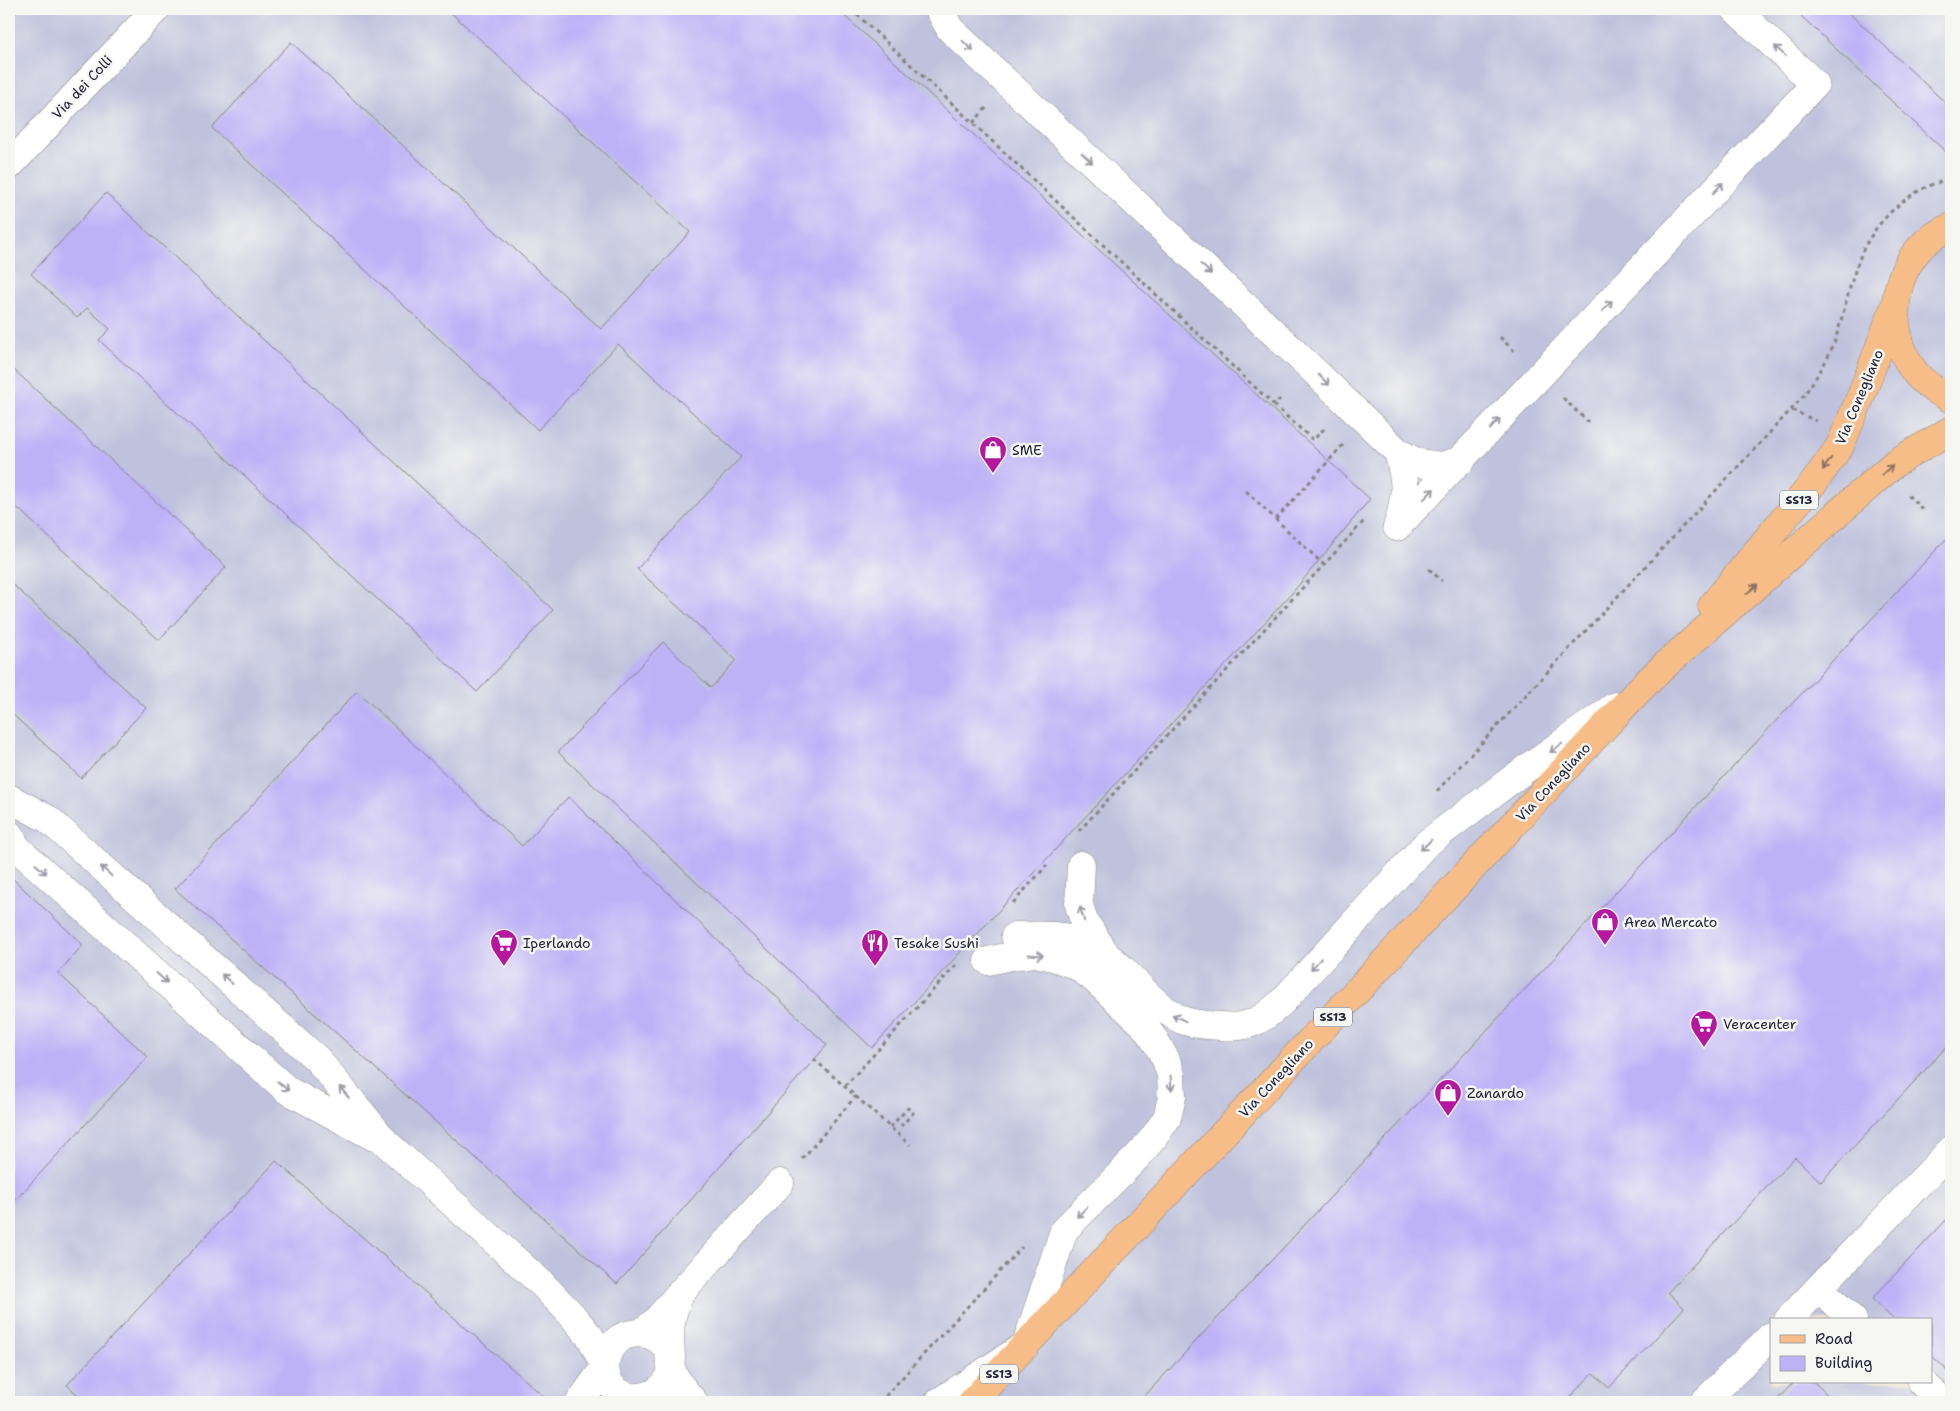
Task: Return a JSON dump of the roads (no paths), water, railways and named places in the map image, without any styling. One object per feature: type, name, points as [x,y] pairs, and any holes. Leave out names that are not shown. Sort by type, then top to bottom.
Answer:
[{"type":"main road","points":[[1951,227],[1942,230],[1918,251],[1901,277],[1894,308],[1897,338],[1911,367],[1933,389],[1951,399]]},
{"type":"main road","name":"Via Conegliano","points":[[1663,667],[1815,481],[1840,446],[1894,308]]},
{"type":"main road","name":"Via Conegliano","points":[[972,1402],[1639,690],[1895,463],[1951,430]]},
{"type":"street","name":"Via dei Colli","points":[[9,166],[156,9]]},
{"type":"street","points":[[939,9],[950,29],[1295,352],[1398,452],[1418,463],[1442,466],[1462,460]]},
{"type":"street","points":[[1398,452],[1405,480],[1404,502],[1397,527],[1815,84],[1735,9]]},
{"type":"street","points":[[1081,865],[1079,905],[1084,921],[1107,955],[1164,1010],[1183,1020],[1201,1025],[1229,1027],[1249,1025],[1265,1018],[1281,1003],[1426,844],[1527,768],[1639,690]]},
{"type":"street","points":[[9,798],[48,819],[317,1059],[386,1143],[541,1282],[572,1314],[591,1338],[605,1367],[607,1378],[613,1388],[621,1395],[633,1401],[654,1396],[662,1390],[669,1380],[672,1310],[681,1292]]},
{"type":"street","points":[[9,834],[17,848],[287,1090],[386,1143]]},
{"type":"street","points":[[1015,936],[1050,934],[1089,945],[1107,955]]},
{"type":"street","points":[[939,1402],[1026,1345],[1064,1230],[1140,1155],[1166,1118],[1172,1097],[1171,1075],[1166,1060],[1143,1024],[1077,966],[1056,958],[1035,954],[1011,956],[988,962]]},
{"type":"street","points":[[1790,1318],[1951,1150]]},
{"type":"street","points":[[580,1402],[605,1367],[607,1356],[612,1346],[620,1338],[635,1334],[656,1321],[780,1184]]},
{"type":"street","points":[[541,1282],[576,1309],[603,1324],[635,1334],[651,1335],[660,1341],[667,1350],[671,1365],[684,1391],[694,1402]]},
{"type":"street","points":[[1819,1289],[1851,1318]]},
{"type":"street","points":[[1704,1402],[1770,1337]]},
{"type":"street","points":[[1924,1384],[1944,1402]]},
{"type":"place","name":"SME","points":[[993,474]]},
{"type":"place","name":"Area Mercato","points":[[1605,946]]},
{"type":"place","name":"Iperlando","points":[[504,967]]},
{"type":"place","name":"Tesake Sushi","points":[[875,967]]},
{"type":"place","name":"Veracenter","points":[[1704,1048]]},
{"type":"place","name":"Zanardo","points":[[1448,1117]]}]
